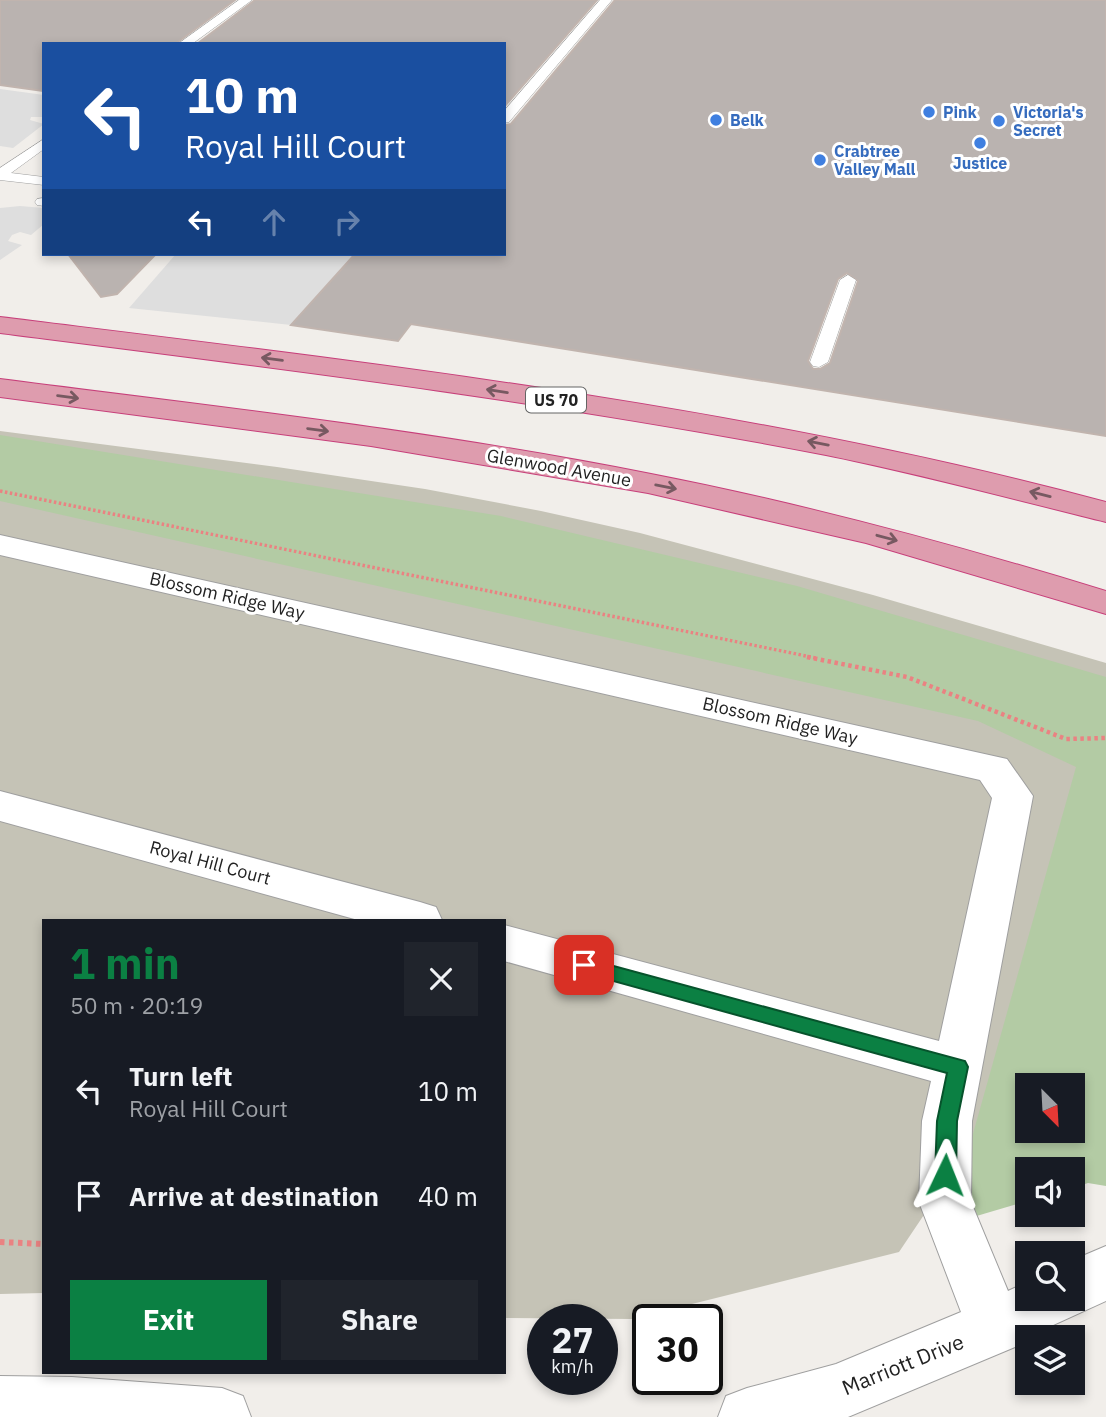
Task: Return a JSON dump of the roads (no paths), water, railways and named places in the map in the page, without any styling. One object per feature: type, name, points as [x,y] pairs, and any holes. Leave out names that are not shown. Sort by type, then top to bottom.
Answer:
[{"type":"highway","name":"US 70","points":[[0,325],[335,366],[715,424],[922,465],[1106,512]]},
{"type":"highway","name":"Glenwood Avenue","points":[[0,388],[405,441],[701,494],[891,539],[1106,603]]},
{"type":"street","name":"Blossom Ridge Way","points":[[0,545],[993,769],[1013,796],[947,1121],[944,1202],[995,1327]]},
{"type":"street","name":"Royal Hill Court","points":[[0,806],[416,919]]},
{"type":"street","points":[[506,944],[958,1067]]},
{"type":"street","points":[[1085,1283],[1106,1272]]},
{"type":"street","name":"Marriott Drive","points":[[747,1417],[836,1393],[1028,1311]]},
{"type":"street","points":[[0,1405],[72,1406],[222,1417]]},
{"type":"lane","points":[[187,42],[246,0]]},
{"type":"lane","points":[[506,117],[606,0]]},
{"type":"lane","points":[[0,175],[42,145]]},
{"type":"lane","points":[[0,175],[42,181]]},
{"type":"lane","points":[[818,362],[848,280]]},
{"type":"place","name":"Pink","points":[[929,112]]},
{"type":"place","name":"Belk","points":[[716,120]]},
{"type":"place","name":"Victoria's Secret","points":[[999,121]]},
{"type":"place","name":"Justice","points":[[980,143]]},
{"type":"place","name":"Crabtree Valley Mall","points":[[820,160]]}]
